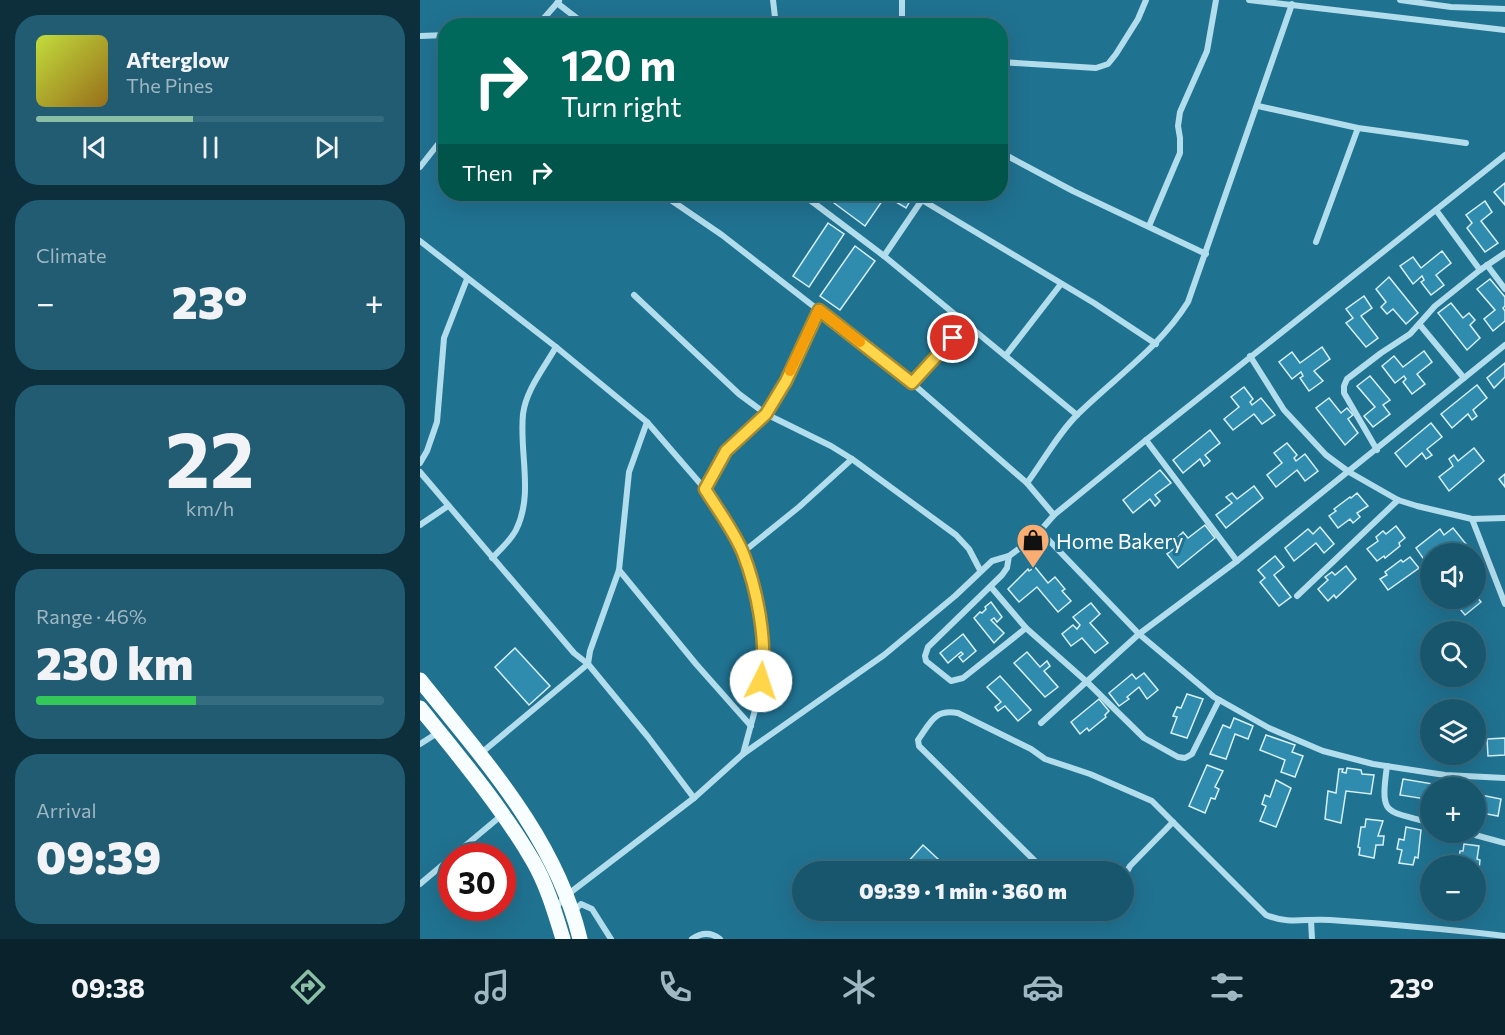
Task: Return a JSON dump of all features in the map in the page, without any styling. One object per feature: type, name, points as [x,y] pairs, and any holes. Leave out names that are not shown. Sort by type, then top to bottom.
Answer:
[{"type":"main road","points":[[420,680],[510,794],[545,848],[567,895],[580,939]]},
{"type":"main road","points":[[420,708],[502,814],[534,862],[554,908],[563,939]]},
{"type":"street","points":[[773,0],[775,18]]},
{"type":"street","points":[[902,0],[902,18]]},
{"type":"street","points":[[1008,62],[1096,68],[1108,64],[1138,19],[1146,0]]},
{"type":"street","points":[[1149,225],[1180,153],[1178,126],[1180,112],[1207,51],[1216,0]]},
{"type":"street","points":[[1249,0],[1505,30]]},
{"type":"street","points":[[1400,0],[1451,7],[1505,9]]},
{"type":"street","points":[[544,18],[558,2],[577,18]]},
{"type":"street","points":[[1027,483],[1077,415],[1156,344],[1176,322],[1188,302],[1292,4]]},
{"type":"street","points":[[420,36],[438,35]]},
{"type":"street","points":[[1258,106],[1358,128],[1466,143]]},
{"type":"street","points":[[1316,242],[1358,128]]},
{"type":"street","points":[[420,167],[438,144]]},
{"type":"street","points":[[554,908],[567,895],[694,798],[743,753],[884,654],[955,596],[992,561],[1009,556],[1040,531],[1054,515],[1146,440],[1505,155]]},
{"type":"street","points":[[1008,157],[1073,191],[1149,225],[1206,254]]},
{"type":"street","points":[[672,201],[722,235],[912,383],[1027,483],[1054,515]]},
{"type":"street","points":[[811,201],[884,256],[1077,415]]},
{"type":"street","points":[[884,256],[921,201]]},
{"type":"street","points":[[932,201],[1156,344]]},
{"type":"street","points":[[1437,210],[1480,270]]},
{"type":"street","points":[[420,241],[556,347],[647,422],[705,489],[742,553],[760,612],[764,663],[743,753]]},
{"type":"street","points":[[1377,450],[1344,393],[1347,379],[1410,334],[1435,306],[1505,253]]},
{"type":"street","points":[[1487,265],[1505,289]]},
{"type":"street","points":[[420,463],[427,451],[437,422],[444,338],[467,279]]},
{"type":"street","points":[[1006,356],[1061,284]]},
{"type":"street","points":[[634,295],[739,394],[766,414],[852,459],[956,535],[969,549],[980,570]]},
{"type":"street","points":[[705,489],[726,451],[766,414],[786,381],[819,310]]},
{"type":"street","points":[[912,383],[966,323]]},
{"type":"street","points":[[1420,325],[1464,378]]},
{"type":"street","points":[[1041,723],[1139,634],[1237,561],[1505,345]]},
{"type":"street","points":[[492,558],[516,532],[523,512],[525,486],[523,414],[532,388],[556,347]]},
{"type":"street","points":[[1250,356],[1284,410],[1326,455],[1349,472],[1398,500],[1472,519],[1505,518]]},
{"type":"street","points":[[480,754],[588,664],[590,651],[619,570],[629,472],[647,422]]},
{"type":"street","points":[[1146,440],[1237,561]]},
{"type":"street","points":[[742,553],[800,507],[852,459]]},
{"type":"street","points":[[420,472],[574,653],[588,664],[694,798]]},
{"type":"street","points":[[1297,596],[1398,500]]},
{"type":"street","points":[[420,525],[448,506]]},
{"type":"street","points":[[1472,519],[1505,604]]},
{"type":"street","points":[[1040,531],[1139,634],[1219,700],[1269,729],[1323,751],[1387,766],[1445,776],[1505,778]]},
{"type":"street","points":[[1009,556],[1007,568],[991,587],[928,647],[925,656],[927,661],[951,681],[957,681],[1026,628]]},
{"type":"street","points":[[619,570],[696,664],[751,726]]},
{"type":"street","points":[[991,587],[1026,628],[1087,682],[1144,738],[1178,757],[1185,758],[1192,754],[1219,700]]},
{"type":"street","points":[[1035,861],[919,746],[918,740],[937,714],[946,711],[958,713],[1031,749],[1045,759],[1127,788],[1152,801],[1266,915],[1280,921],[1326,919],[1432,927],[1505,936]]},
{"type":"street","points":[[420,744],[439,732]]},
{"type":"street","points":[[1387,766],[1384,804],[1391,812],[1420,820]]},
{"type":"street","points":[[468,843],[502,814]]},
{"type":"street","points":[[1134,862],[1173,822]]},
{"type":"street","points":[[1486,838],[1505,843]]},
{"type":"street","points":[[420,884],[438,869]]},
{"type":"street","points":[[573,912],[581,904],[592,909],[611,939]]},
{"type":"street","points":[[1311,920],[1312,939]]},
{"type":"street","points":[[692,939],[699,934],[708,933],[720,939]]},
{"type":"building","points":[[1505,183],[1505,205],[1494,192]]},
{"type":"building","points":[[831,201],[882,201],[865,226]]},
{"type":"building","points":[[894,201],[910,201],[906,208]]},
{"type":"building","points":[[1485,201],[1492,212],[1481,221],[1498,243],[1485,252],[1467,228],[1472,223],[1466,215]]},
{"type":"building","points":[[828,223],[844,234],[809,287],[793,276]]},
{"type":"building","points":[[855,246],[875,261],[840,310],[820,296]]},
{"type":"building","points":[[1442,251],[1451,263],[1436,275],[1444,285],[1431,295],[1421,282],[1424,280],[1422,276],[1413,284],[1400,266],[1413,257],[1421,268]]},
{"type":"building","points":[[1389,277],[1418,313],[1406,324],[1393,309],[1387,314],[1381,307],[1386,302],[1376,289]]},
{"type":"building","points":[[1490,279],[1505,297],[1503,308],[1505,321],[1493,331],[1484,319],[1495,310],[1477,289]]},
{"type":"building","points":[[1364,296],[1372,308],[1361,316],[1378,338],[1366,347],[1346,323],[1353,318],[1346,309]]},
{"type":"building","points":[[1451,303],[1463,318],[1469,313],[1475,320],[1470,325],[1480,338],[1467,350],[1438,313]]},
{"type":"building","points":[[1322,347],[1330,359],[1314,371],[1323,381],[1309,391],[1300,378],[1303,376],[1301,372],[1292,379],[1279,362],[1292,352],[1300,363]]},
{"type":"building","points":[[1424,351],[1432,362],[1417,374],[1425,384],[1412,394],[1403,382],[1406,379],[1404,376],[1395,383],[1382,366],[1394,356],[1403,367]]},
{"type":"building","points":[[1505,363],[1505,377],[1494,388],[1487,378]]},
{"type":"building","points":[[1370,376],[1390,400],[1383,405],[1390,414],[1373,427],[1364,416],[1375,407],[1357,386]]},
{"type":"building","points":[[1477,385],[1487,398],[1473,410],[1477,416],[1472,420],[1468,414],[1452,428],[1441,414]]},
{"type":"building","points":[[1244,387],[1253,399],[1250,402],[1252,405],[1261,398],[1275,415],[1262,424],[1254,414],[1233,430],[1224,419],[1239,407],[1231,397]]},
{"type":"building","points":[[1329,398],[1341,413],[1347,408],[1353,415],[1348,419],[1358,433],[1345,445],[1316,408]]},
{"type":"building","points":[[1431,423],[1442,437],[1427,449],[1432,455],[1426,459],[1422,453],[1406,467],[1395,453]]},
{"type":"building","points":[[1210,430],[1220,443],[1205,455],[1210,461],[1204,466],[1200,459],[1183,473],[1173,460]]},
{"type":"building","points":[[1287,443],[1297,455],[1294,458],[1296,461],[1305,454],[1318,471],[1305,481],[1297,470],[1276,487],[1267,475],[1282,463],[1274,453]]},
{"type":"building","points":[[1474,448],[1484,461],[1449,491],[1439,477],[1453,466],[1449,459],[1454,455],[1458,461]]},
{"type":"building","points":[[1160,470],[1171,483],[1155,495],[1160,501],[1155,506],[1150,499],[1133,513],[1123,500]]},
{"type":"building","points":[[1505,474],[1505,487],[1499,479]]},
{"type":"building","points":[[1254,486],[1263,498],[1226,528],[1216,515],[1232,503],[1226,497],[1232,493],[1237,499]]},
{"type":"building","points":[[1357,493],[1368,506],[1357,513],[1360,517],[1353,523],[1350,519],[1338,528],[1329,516],[1336,511],[1334,509]]},
{"type":"building","points":[[1205,525],[1215,538],[1178,568],[1167,554],[1183,542],[1178,537],[1183,532],[1188,538]]},
{"type":"building","points":[[1396,526],[1405,538],[1399,543],[1400,546],[1385,558],[1384,556],[1377,561],[1367,549],[1378,541],[1376,537],[1383,531],[1386,534]]},
{"type":"building","points":[[1320,527],[1334,544],[1324,553],[1316,543],[1294,561],[1285,548],[1308,529],[1313,534]]},
{"type":"building","points":[[1453,528],[1465,543],[1422,543],[1440,529],[1444,535]]},
{"type":"building","points":[[1275,556],[1284,567],[1274,575],[1291,597],[1279,606],[1260,582],[1265,578],[1258,570]]},
{"type":"building","points":[[1410,557],[1419,568],[1388,590],[1380,579],[1387,575],[1385,572],[1401,560],[1403,562]]},
{"type":"building","points":[[1346,566],[1356,579],[1336,598],[1334,595],[1328,601],[1318,589],[1328,580],[1325,577],[1332,572],[1335,575]]},
{"type":"building","points":[[1035,567],[1048,583],[1055,577],[1065,589],[1062,591],[1071,601],[1058,612],[1037,587],[1019,602],[1008,589],[1028,569],[1029,571]]},
{"type":"building","points":[[991,602],[1002,617],[997,622],[994,618],[991,620],[1004,633],[994,643],[974,618],[980,612],[982,613]]},
{"type":"building","points":[[1091,603],[1100,614],[1090,623],[1108,643],[1095,653],[1082,638],[1071,646],[1062,634],[1073,625],[1077,629],[1080,625],[1073,617]]},
{"type":"building","points":[[1460,609],[1472,609],[1465,615]]},
{"type":"building","points":[[963,634],[976,651],[963,662],[959,657],[963,654],[961,652],[948,663],[940,653]]},
{"type":"building","points":[[515,648],[550,686],[529,705],[495,667]]},
{"type":"building","points":[[1027,652],[1040,667],[1047,661],[1050,666],[1044,671],[1058,687],[1045,697],[1014,663]]},
{"type":"building","points":[[1144,673],[1158,690],[1147,699],[1139,687],[1127,697],[1129,699],[1119,706],[1109,693],[1132,674],[1136,679]]},
{"type":"building","points":[[1000,676],[1031,710],[1018,721],[1005,706],[998,711],[995,707],[1001,702],[987,687]]},
{"type":"building","points":[[1187,694],[1203,699],[1187,738],[1171,733],[1177,717],[1173,716],[1177,707],[1181,708]]},
{"type":"building","points":[[1099,699],[1109,711],[1106,717],[1089,731],[1087,728],[1080,734],[1071,722]]},
{"type":"building","points":[[1234,718],[1253,726],[1248,739],[1235,734],[1226,759],[1210,754],[1223,725],[1230,728]]},
{"type":"building","points":[[1266,735],[1295,745],[1292,752],[1303,756],[1295,777],[1281,772],[1285,760],[1260,750]]},
{"type":"building","points":[[1505,738],[1505,755],[1488,756],[1487,739]]},
{"type":"building","points":[[1207,765],[1223,771],[1215,787],[1219,789],[1215,799],[1211,798],[1205,813],[1189,806]]},
{"type":"building","points":[[1347,768],[1361,770],[1362,774],[1374,775],[1371,794],[1346,791],[1341,823],[1325,819],[1328,791],[1336,793],[1339,769],[1343,769],[1342,772],[1346,773]]},
{"type":"building","points":[[1403,779],[1420,782],[1420,798],[1400,795]]},
{"type":"building","points":[[1276,780],[1291,788],[1276,827],[1260,821],[1266,806],[1262,804],[1265,795],[1270,797]]},
{"type":"building","points":[[1486,796],[1501,799],[1498,816],[1486,814]]},
{"type":"building","points":[[1366,819],[1383,821],[1378,836],[1384,836],[1383,845],[1376,845],[1374,858],[1359,855],[1361,827],[1365,827]]},
{"type":"building","points":[[1406,827],[1420,830],[1418,858],[1415,857],[1413,865],[1399,863],[1402,850],[1397,849],[1399,839],[1404,840]]},
{"type":"building","points":[[1464,844],[1479,846],[1478,855],[1459,855],[1460,851],[1463,851]]},
{"type":"building","points":[[923,845],[940,861],[909,861]]},
{"type":"slow traffic","points":[[790,371],[819,310],[860,342]]},
{"type":"place","name":"Home Bakery","points":[[1033,569]]},
{"type":"route","points":[[761,681],[764,663],[760,612],[742,553],[705,489],[726,451],[766,414],[786,381],[819,310],[912,383],[953,338]]}]
